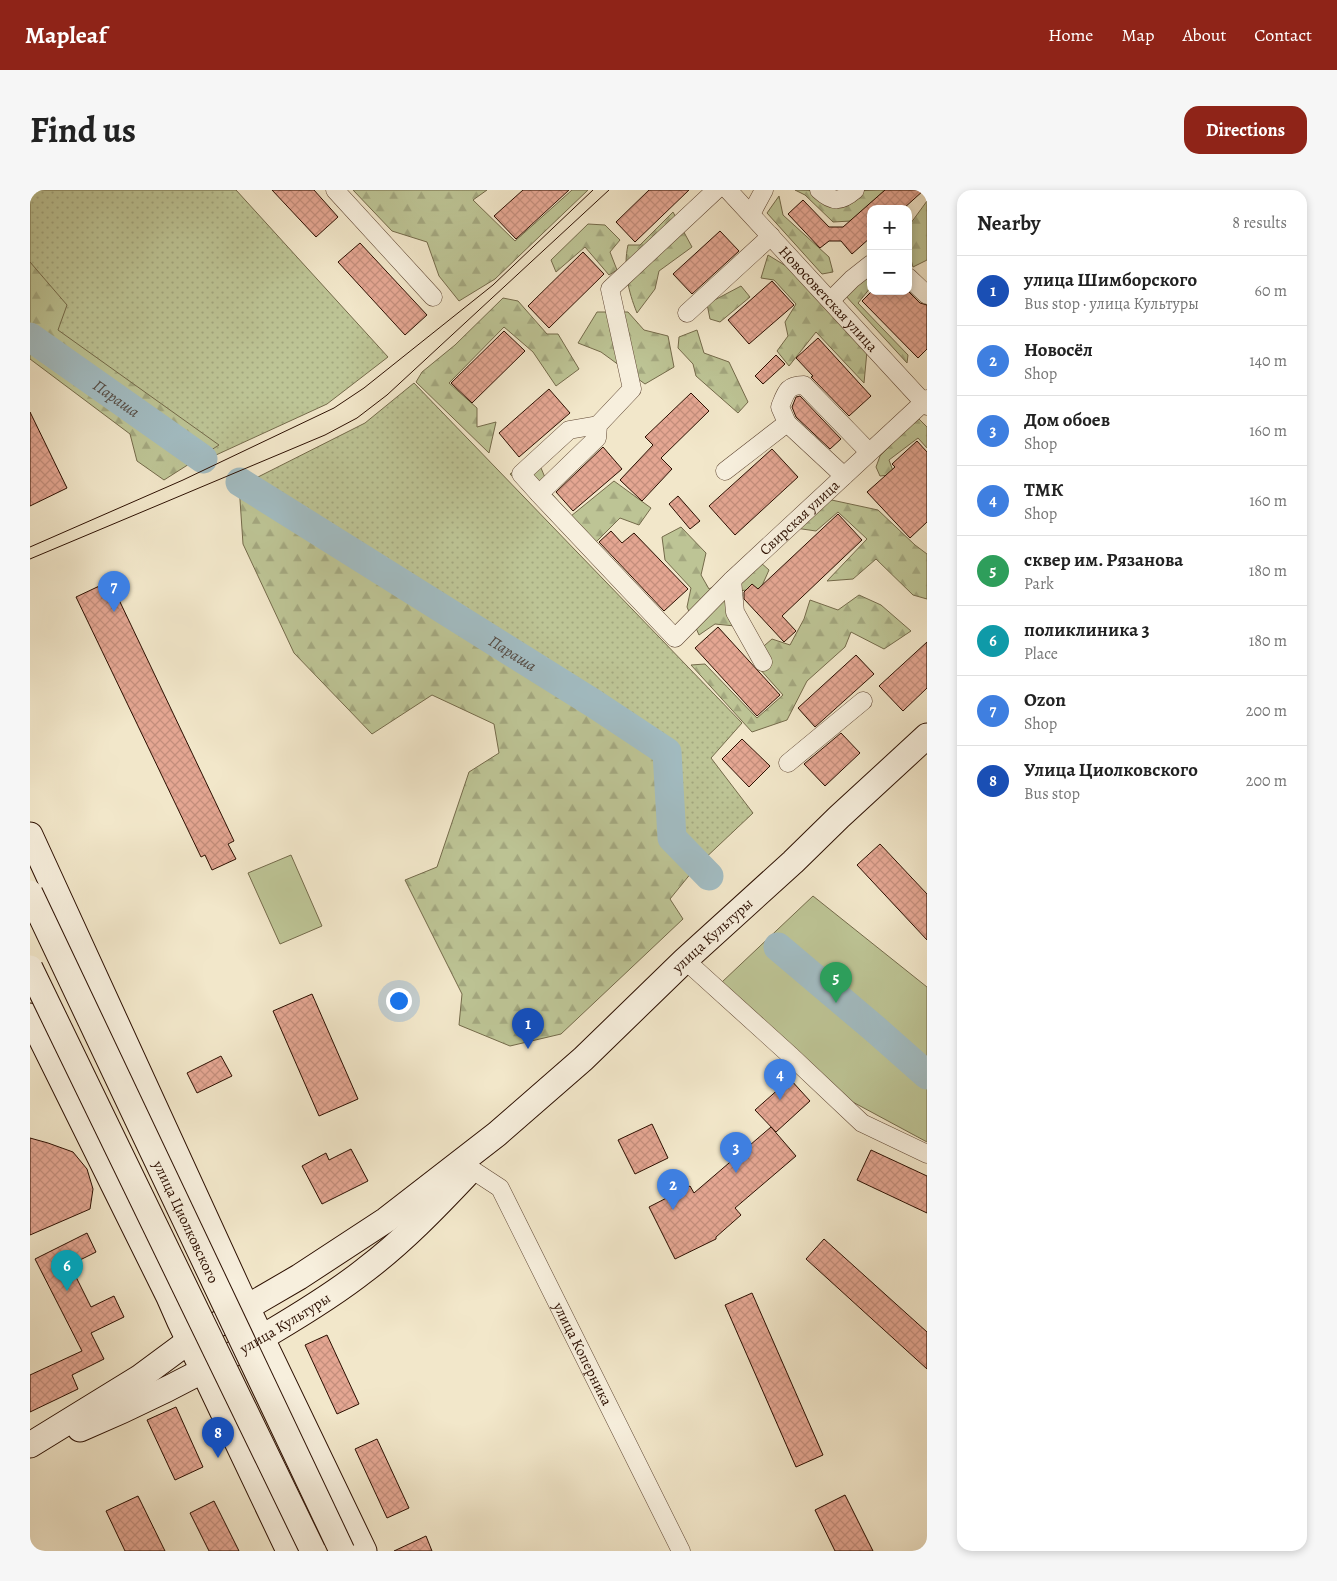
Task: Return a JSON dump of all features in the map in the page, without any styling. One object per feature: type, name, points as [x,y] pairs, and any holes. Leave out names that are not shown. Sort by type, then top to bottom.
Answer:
[{"type":"main road","name":"улица Культуры","points":[[30,1445],[139,1378],[189,1341],[300,1278],[386,1220],[498,1134],[582,1059],[685,960],[794,862],[838,817],[927,736]]},
{"type":"main road","points":[[30,835],[247,1308],[364,1551]]},
{"type":"main road","name":"улица Циолковского","points":[[30,893],[342,1551]]},
{"type":"main road","name":"улица Циолковского","points":[[30,968],[313,1551]]},
{"type":"main road","points":[[30,1016],[169,1297],[289,1551]]},
{"type":"main road","name":"улица Культуры","points":[[30,1450],[131,1408],[203,1372],[322,1302],[366,1269],[400,1240],[471,1169],[498,1134]]},
{"type":"street","points":[[335,190],[434,297]]},
{"type":"street","points":[[598,425],[597,438],[539,494],[521,474],[569,430],[598,425],[632,389],[610,289],[716,190]]},
{"type":"street","name":"Новосоветская улица","points":[[728,190],[926,403]]},
{"type":"street","points":[[751,214],[764,190]]},
{"type":"street","points":[[819,190],[836,200],[845,198],[855,190]]},
{"type":"street","points":[[687,313],[771,236]]},
{"type":"street","points":[[831,300],[867,267]]},
{"type":"street","points":[[912,281],[927,295]]},
{"type":"street","points":[[844,476],[787,423],[780,407],[787,391],[794,385],[804,385],[869,452]]},
{"type":"street","name":"Свирская улица","points":[[539,494],[674,638],[732,580],[869,452],[926,403]]},
{"type":"street","points":[[725,471],[787,423]]},
{"type":"street","points":[[732,580],[734,612],[763,662]]},
{"type":"street","points":[[788,763],[863,701]]},
{"type":"street","points":[[685,960],[862,1123],[927,1154]]},
{"type":"street","name":"улица Коперника","points":[[471,1169],[500,1188],[681,1551]]},
{"type":"green space","points":[[30,190],[236,190],[388,357],[327,404],[216,455],[55,334],[30,309]]},
{"type":"green space","points":[[353,190],[487,190],[473,200],[515,241],[572,190],[588,190],[495,279],[459,301],[439,276],[427,242],[392,231]]},
{"type":"green space","points":[[795,190],[885,190],[851,221],[833,222],[805,195]]},
{"type":"green space","points":[[779,196],[783,215],[829,257],[833,272],[822,274],[767,213]]},
{"type":"green space","points":[[927,201],[927,260],[913,267],[912,263],[912,222]]},
{"type":"green space","points":[[673,212],[692,247],[659,271],[655,289],[637,313],[627,279],[628,245],[640,245]]},
{"type":"green space","points":[[588,224],[605,225],[620,240],[610,252],[617,270],[609,275],[585,247],[556,272],[551,260]]},
{"type":"green space","points":[[768,255],[791,269],[867,351],[864,383],[816,332],[789,366],[777,351],[788,336],[785,322],[796,304],[774,280],[761,278]]},
{"type":"green space","points":[[867,259],[867,292],[858,303],[908,355],[907,363],[844,294],[850,276]]},
{"type":"green space","points":[[30,262],[67,305],[58,330],[219,445],[164,480],[137,461],[130,434],[30,359]]},
{"type":"green space","points":[[741,286],[750,297],[720,322],[710,319],[707,304]]},
{"type":"green space","points":[[503,298],[518,301],[547,334],[558,334],[579,369],[556,386],[533,352],[504,327],[449,383],[477,408],[477,427],[496,422],[489,453],[416,382],[422,372],[455,345]]},
{"type":"green space","points":[[597,312],[628,312],[644,330],[668,336],[674,367],[645,384],[601,352],[578,343]]},
{"type":"green space","points":[[697,330],[704,353],[729,362],[748,402],[738,413],[696,376],[693,364],[678,348],[679,337]]},
{"type":"green space","points":[[414,383],[742,723],[711,758],[753,813],[700,863],[675,837],[669,750],[254,488],[256,478],[365,423]]},
{"type":"green space","points":[[918,418],[927,427],[927,448],[918,438],[889,460],[893,471],[889,475],[880,476],[876,467],[880,456]]},
{"type":"green space","points":[[523,466],[541,468],[552,494],[571,516],[614,481],[651,508],[639,525],[620,518],[593,545],[623,595],[510,474]]},
{"type":"green space","points":[[239,485],[666,753],[671,839],[696,867],[670,899],[683,919],[561,1034],[510,1046],[459,1025],[462,994],[405,880],[437,867],[469,772],[499,753],[494,724],[432,695],[372,734],[294,653],[243,544]]},
{"type":"green space","points":[[827,499],[878,510],[927,554],[927,599],[913,595],[876,559],[853,579],[827,581],[867,539],[838,512],[816,531],[795,528]]},
{"type":"green space","points":[[681,527],[706,553],[701,575],[709,589],[760,562],[769,570],[761,588],[739,591],[735,626],[715,624],[699,635],[687,607],[691,588],[665,560],[662,537]]},
{"type":"green space","points":[[859,595],[881,605],[911,631],[884,649],[851,632],[845,647],[807,681],[787,720],[752,732],[691,665],[705,664],[757,718],[783,695],[750,658],[772,639],[790,645],[804,619],[810,600],[838,610]]},
{"type":"green space","points":[[291,855],[322,926],[280,944],[248,873]]},
{"type":"green space","points":[[813,896],[927,987],[927,1142],[849,1100],[722,982]]},
{"type":"building","points":[[272,190],[314,190],[338,217],[316,237]]},
{"type":"building","points":[[523,190],[569,190],[516,239],[494,216]]},
{"type":"building","points":[[649,190],[689,190],[635,242],[616,222]]},
{"type":"building","points":[[885,190],[924,190],[907,205],[868,205]]},
{"type":"building","points":[[803,200],[829,227],[843,227],[867,206],[867,241],[852,254],[841,241],[829,241],[820,248],[788,214]]},
{"type":"building","points":[[720,231],[739,251],[692,294],[673,274]]},
{"type":"building","points":[[360,243],[427,315],[405,335],[338,262]]},
{"type":"building","points":[[583,252],[604,274],[549,328],[528,306]]},
{"type":"building","points":[[772,281],[794,305],[749,344],[728,320]]},
{"type":"building","points":[[868,295],[912,295],[920,303],[927,305],[927,349],[918,358],[862,301]]},
{"type":"building","points":[[504,331],[525,351],[472,403],[451,383]]},
{"type":"building","points":[[818,338],[871,396],[849,416],[811,377],[813,376],[796,358]]},
{"type":"building","points":[[776,355],[785,364],[763,384],[755,376]]},
{"type":"building","points":[[549,389],[570,413],[519,457],[499,433]]},
{"type":"building","points":[[691,393],[709,411],[661,458],[672,469],[642,501],[620,480],[653,445],[645,437]]},
{"type":"building","points":[[800,396],[841,439],[830,449],[796,417],[792,407],[796,397]]},
{"type":"building","points":[[30,412],[67,488],[30,506]]},
{"type":"building","points":[[917,441],[927,452],[927,522],[910,538],[867,492],[895,467],[892,464]]},
{"type":"building","points":[[603,447],[622,469],[573,511],[556,492]]},
{"type":"building","points":[[772,449],[798,477],[735,535],[709,506]]},
{"type":"building","points":[[678,496],[700,521],[690,529],[669,504]]},
{"type":"building","points":[[838,514],[862,540],[782,616],[796,631],[784,642],[744,599],[744,592],[752,584],[758,589]]},
{"type":"building","points":[[611,531],[622,543],[634,533],[688,589],[664,611],[599,542]]},
{"type":"building","points":[[110,581],[234,841],[228,844],[236,859],[212,870],[205,855],[201,857],[76,597]]},
{"type":"building","points":[[718,627],[780,695],[757,716],[695,648]]},
{"type":"building","points":[[927,642],[927,688],[903,711],[879,686]]},
{"type":"building","points":[[856,655],[874,674],[815,727],[798,708]]},
{"type":"building","points":[[841,733],[860,753],[825,786],[804,764]]},
{"type":"building","points":[[742,739],[770,766],[749,787],[722,759]]},
{"type":"building","points":[[880,844],[927,894],[927,940],[857,865]]},
{"type":"building","points":[[312,994],[358,1099],[319,1116],[273,1011]]},
{"type":"building","points":[[221,1056],[232,1076],[197,1093],[187,1073]]},
{"type":"building","points":[[790,1079],[810,1101],[776,1132],[755,1110]]},
{"type":"building","points":[[652,1124],[668,1158],[635,1174],[618,1140]]},
{"type":"building","points":[[771,1127],[796,1156],[735,1208],[741,1215],[716,1239],[675,1259],[649,1207],[690,1186],[694,1193]]},
{"type":"building","points":[[30,1138],[73,1152],[87,1169],[93,1189],[90,1209],[30,1235]]},
{"type":"building","points":[[351,1149],[368,1181],[322,1204],[302,1166],[326,1153],[329,1160]]},
{"type":"building","points":[[871,1150],[927,1176],[927,1213],[857,1180]]},
{"type":"building","points":[[87,1233],[96,1252],[70,1265],[91,1307],[114,1296],[124,1317],[91,1333],[104,1359],[72,1375],[78,1389],[30,1412],[30,1375],[82,1351],[35,1259]]},
{"type":"building","points":[[824,1239],[927,1332],[927,1369],[806,1259]]},
{"type":"building","points":[[752,1293],[823,1455],[796,1467],[725,1305]]},
{"type":"building","points":[[327,1335],[359,1404],[337,1414],[305,1345]]},
{"type":"building","points":[[176,1407],[203,1467],[175,1480],[147,1420]]},
{"type":"building","points":[[377,1439],[409,1508],[387,1518],[355,1449]]},
{"type":"building","points":[[845,1495],[873,1551],[835,1551],[815,1510]]},
{"type":"building","points":[[138,1496],[165,1551],[125,1551],[106,1511]]},
{"type":"building","points":[[214,1501],[239,1551],[209,1551],[190,1513]]},
{"type":"building","points":[[426,1536],[432,1551],[394,1551]]},
{"type":"waterway","name":"Параша","points":[[30,337],[203,459]]},
{"type":"waterway","name":"Параша","points":[[240,482],[593,703],[667,752],[672,838],[709,876]]},
{"type":"waterway","name":"Параша","points":[[778,947],[927,1075]]},
{"type":"tram line","points":[[30,547],[183,480],[334,408],[364,388],[493,285],[593,190]]},
{"type":"tram line","points":[[30,559],[325,435],[357,418],[387,395],[609,190]]},
{"type":"place","name":"Ozon","points":[[114,612]]},
{"type":"place","name":"сквер им. Рязанова","points":[[836,1003]]},
{"type":"place","name":"улица Шимборского","points":[[528,1049]]},
{"type":"place","name":"ТМК","points":[[780,1100]]},
{"type":"place","name":"Дом обоев","points":[[736,1173]]},
{"type":"place","name":"Новосёл","points":[[673,1210]]},
{"type":"place","name":"поликлиника 3","points":[[67,1291]]},
{"type":"place","name":"Улица Циолковского","points":[[218,1458]]}]
